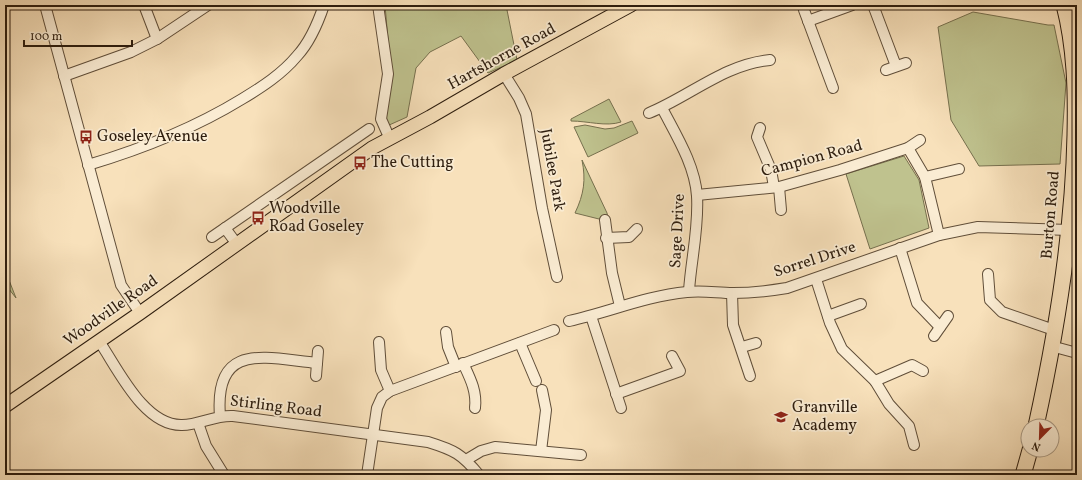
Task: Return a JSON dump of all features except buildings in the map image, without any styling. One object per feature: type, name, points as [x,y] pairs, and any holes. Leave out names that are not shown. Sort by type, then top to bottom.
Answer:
[{"type":"highway","name":"Burton Road","points":[[1038,418],[1054,330],[1069,230],[1074,171],[1076,99],[1072,39],[1064,5]]},
{"type":"highway","points":[[1023,475],[1028,458]]},
{"type":"main road","name":"Hartshorne Road","points":[[389,137],[430,118],[504,74],[631,5]]},
{"type":"main road","name":"Woodville Road","points":[[5,406],[140,313],[236,243],[389,137]]},
{"type":"street","points":[[45,5],[121,286],[140,313]]},
{"type":"street","points":[[144,5],[157,39]]},
{"type":"street","points":[[64,76],[131,52],[157,39],[208,5]]},
{"type":"street","points":[[88,165],[121,155],[189,129],[261,88],[298,56],[314,30],[324,5]]},
{"type":"street","points":[[378,5],[388,74],[381,119],[389,137]]},
{"type":"street","points":[[808,21],[841,7],[852,5]]},
{"type":"street","points":[[873,5],[901,64],[886,70]]},
{"type":"street","points":[[804,10],[833,88]]},
{"type":"street","points":[[650,113],[662,108],[721,73],[755,57],[770,60]]},
{"type":"street","name":"Jubilee Park","points":[[504,74],[519,98],[526,114],[542,208],[557,277]]},
{"type":"street","name":"Sage Drive","points":[[662,108],[681,144],[692,172],[697,195],[696,235],[689,291]]},
{"type":"street","points":[[760,128],[757,136],[777,187],[781,210]]},
{"type":"street","points":[[212,237],[366,131],[372,148]]},
{"type":"street","name":"Campion Road","points":[[697,195],[777,187],[840,170],[908,148],[920,140]]},
{"type":"street","points":[[908,148],[925,177],[939,235]]},
{"type":"street","points":[[925,177],[959,169]]},
{"type":"street","points":[[604,220],[606,238],[620,306]]},
{"type":"street","name":"Sorrel Drive","points":[[568,321],[591,316],[660,295],[689,291],[732,293],[762,292],[787,288],[939,235],[978,227],[1069,230]]},
{"type":"street","points":[[226,228],[236,243]]},
{"type":"street","points":[[606,238],[629,237],[637,229]]},
{"type":"street","points":[[900,248],[917,303],[940,327]]},
{"type":"street","points":[[988,274],[990,300],[1002,312],[1054,330]]},
{"type":"street","points":[[816,279],[828,316],[842,349],[875,381],[889,404],[909,426],[914,445]]},
{"type":"street","points":[[732,293],[733,325],[742,347],[750,376]]},
{"type":"street","points":[[828,316],[861,304]]},
{"type":"street","points":[[591,316],[620,408]]},
{"type":"street","points":[[934,336],[948,316]]},
{"type":"street","points":[[367,475],[377,408],[382,397],[390,391],[554,330]]},
{"type":"street","points":[[446,332],[448,347],[473,385],[476,399],[475,408]]},
{"type":"street","name":"Stirling Road","points":[[99,341],[141,404],[152,415],[161,421],[172,425],[198,423],[220,416],[428,442],[458,453],[479,475]]},
{"type":"street","points":[[379,342],[381,370],[390,391]]},
{"type":"street","points":[[520,343],[536,381]]},
{"type":"street","points":[[742,347],[756,343]]},
{"type":"street","points":[[1051,346],[1077,353]]},
{"type":"street","points":[[316,376],[318,351]]},
{"type":"street","points":[[616,394],[680,371],[672,356]]},
{"type":"street","points":[[220,416],[219,400],[222,379],[229,369],[240,362],[252,357],[317,363]]},
{"type":"street","points":[[875,381],[912,365],[924,371]]},
{"type":"street","points":[[541,451],[546,410],[542,390]]},
{"type":"street","points":[[198,423],[206,446],[224,475]]},
{"type":"street","points":[[466,460],[481,451],[495,447],[581,455]]},
{"type":"green space","points":[[385,5],[506,5],[517,60],[488,73],[461,36],[430,52],[416,68],[407,117],[387,126],[384,120],[391,75]]},
{"type":"green space","points":[[973,12],[1054,25],[1066,83],[1060,164],[979,166],[951,120],[938,27]]},
{"type":"green space","points":[[609,99],[621,122],[603,124],[571,121],[571,119]]},
{"type":"green space","points":[[632,121],[638,133],[588,157],[574,127],[585,125],[605,129],[614,128]]},
{"type":"green space","points":[[904,156],[919,180],[929,228],[870,249],[846,174]]},
{"type":"green space","points":[[582,160],[608,218],[599,219],[575,213],[580,200],[584,181]]},
{"type":"green space","points":[[5,270],[16,298],[5,284]]},
{"type":"place","name":"Goseley Avenue","points":[[86,137]]},
{"type":"place","name":"The Cutting","points":[[360,163]]},
{"type":"place","name":"Woodville Road Goseley","points":[[258,218]]},
{"type":"place","name":"Granville Academy","points":[[781,417]]}]
